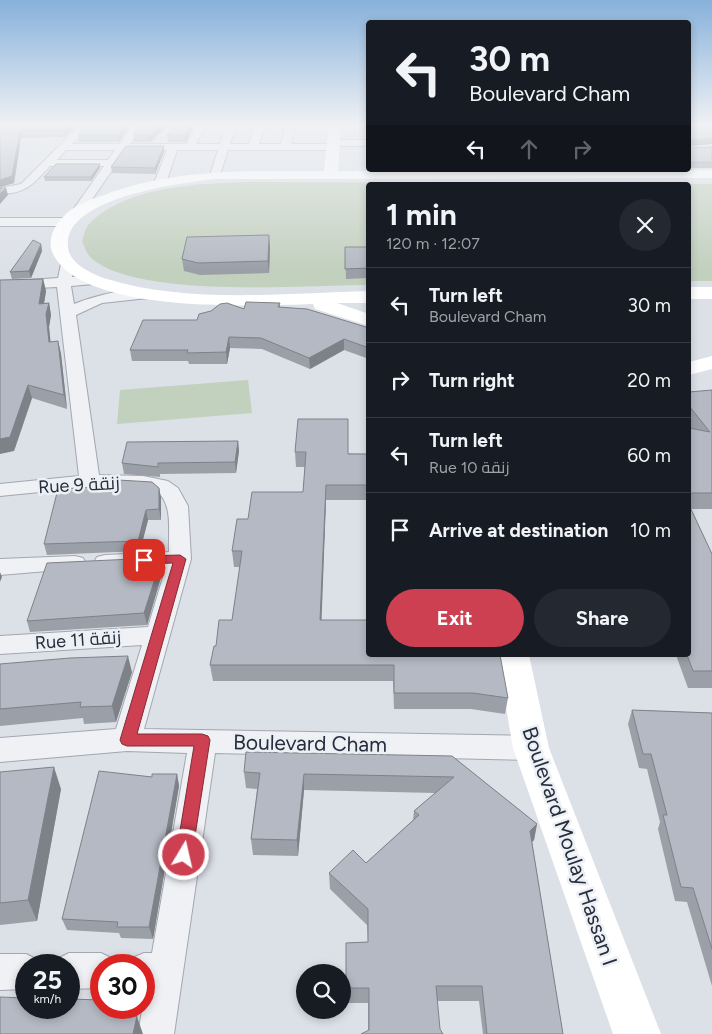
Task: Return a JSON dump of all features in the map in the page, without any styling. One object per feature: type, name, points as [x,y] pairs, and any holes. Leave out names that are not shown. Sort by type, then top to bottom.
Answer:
[{"type":"street","points":[[0,191],[15,190],[25,186],[38,173]]},
{"type":"street","points":[[104,173],[59,234],[58,244],[61,254],[68,264],[94,280],[148,294],[192,298],[366,297]]},
{"type":"street","points":[[160,183],[164,173]]},
{"type":"street","points":[[0,222],[70,220],[109,197],[160,183],[215,175],[361,173]]},
{"type":"street","points":[[645,173],[712,174]]},
{"type":"street","points":[[68,264],[64,284],[90,481]]},
{"type":"street","points":[[0,286],[64,284],[94,280]]},
{"type":"street","points":[[691,293],[712,293]]},
{"type":"street","points":[[68,313],[83,303],[98,298],[148,294]]},
{"type":"street","points":[[258,298],[302,301],[366,319]]},
{"type":"street","points":[[691,368],[712,362]]},
{"type":"street","name":"Rue 9 زنقة","points":[[0,490],[90,481],[143,482],[161,486],[171,492],[178,506],[180,559]]},
{"type":"street","points":[[0,567],[180,559],[156,635],[127,740]]},
{"type":"street","name":"Rue 11 زنقة","points":[[0,645],[156,635]]},
{"type":"street","name":"Boulevard Moulay Hassan I","points":[[513,657],[531,748],[637,1034]]},
{"type":"street","name":"Boulevard Cham","points":[[0,750],[127,740],[531,748]]},
{"type":"street","points":[[156,1034],[155,970],[202,740]]},
{"type":"street","points":[[0,972],[15,972]]},
{"type":"green space","points":[[254,182],[366,182],[366,285],[224,287],[183,285],[145,280],[114,271],[91,258],[87,252],[82,241],[86,230],[89,224],[105,211],[124,201],[145,194],[190,185]]},
{"type":"green space","points":[[691,184],[712,184],[712,281],[691,281]]},
{"type":"green space","points":[[248,380],[252,413],[117,424],[120,390]]},
{"type":"building","points":[[0,173],[12,173],[12,176],[0,180]]},
{"type":"building","points":[[47,173],[94,173],[91,177],[44,177]]},
{"type":"building","points":[[0,188],[6,188],[0,194]]},
{"type":"building","points":[[269,235],[268,261],[198,263],[182,259],[187,237]]},
{"type":"building","points":[[33,240],[41,244],[29,271],[10,272]]},
{"type":"building","points":[[345,247],[366,247],[366,268],[345,269]]},
{"type":"building","points":[[43,279],[39,304],[49,303],[46,314],[49,342],[58,341],[64,395],[28,385],[10,437],[0,439],[0,280]]},
{"type":"building","points":[[246,302],[280,303],[278,307],[307,309],[366,327],[366,347],[344,339],[309,358],[261,338],[229,337],[226,352],[187,353],[188,350],[130,350],[143,320],[197,320],[199,314],[211,311],[220,304],[227,303],[244,309]]},
{"type":"building","points":[[712,390],[712,493],[691,493],[691,428],[710,432],[691,408],[691,392]]},
{"type":"building","points":[[298,419],[348,419],[348,454],[366,454],[366,485],[326,485],[320,620],[366,620],[366,657],[500,657],[508,698],[473,693],[394,693],[394,665],[210,665],[214,646],[216,646],[219,620],[232,620],[242,551],[232,551],[237,519],[248,519],[252,492],[303,492],[306,452],[295,452]]},
{"type":"building","points":[[238,441],[235,462],[158,463],[158,467],[122,463],[127,442]]},
{"type":"building","points":[[118,480],[152,482],[159,488],[159,509],[146,510],[138,541],[44,544],[58,489],[116,486]]},
{"type":"building","points":[[691,509],[712,554],[712,671],[693,671],[688,657],[691,657]]},
{"type":"building","points":[[133,559],[132,564],[160,563],[144,613],[27,621],[47,563]]},
{"type":"building","points":[[128,656],[112,706],[80,707],[81,702],[0,709],[0,664],[70,658]]},
{"type":"building","points":[[632,710],[712,713],[712,949],[693,888],[681,887],[663,815],[667,815],[651,754],[643,754]]},
{"type":"building","points":[[246,752],[452,756],[537,824],[530,831],[563,1034],[487,1034],[482,986],[436,986],[440,1029],[443,1034],[361,1034],[369,1030],[369,988],[351,988],[351,964],[346,964],[346,943],[368,942],[368,909],[329,873],[353,850],[366,863],[419,815],[414,811],[454,777],[304,774],[297,840],[251,839],[260,773],[244,772]]},
{"type":"building","points":[[54,767],[28,900],[0,903],[0,772]]},
{"type":"building","points":[[99,771],[152,777],[152,774],[177,774],[149,927],[117,927],[118,922],[62,919]]},
{"type":"building","points":[[0,997],[15,998],[15,1019],[80,1019],[80,999],[90,1000],[90,1019],[136,1019],[133,1034],[0,1034]]},
{"type":"route","points":[[144,560],[180,559],[156,635],[127,740],[202,740],[184,855]]}]
